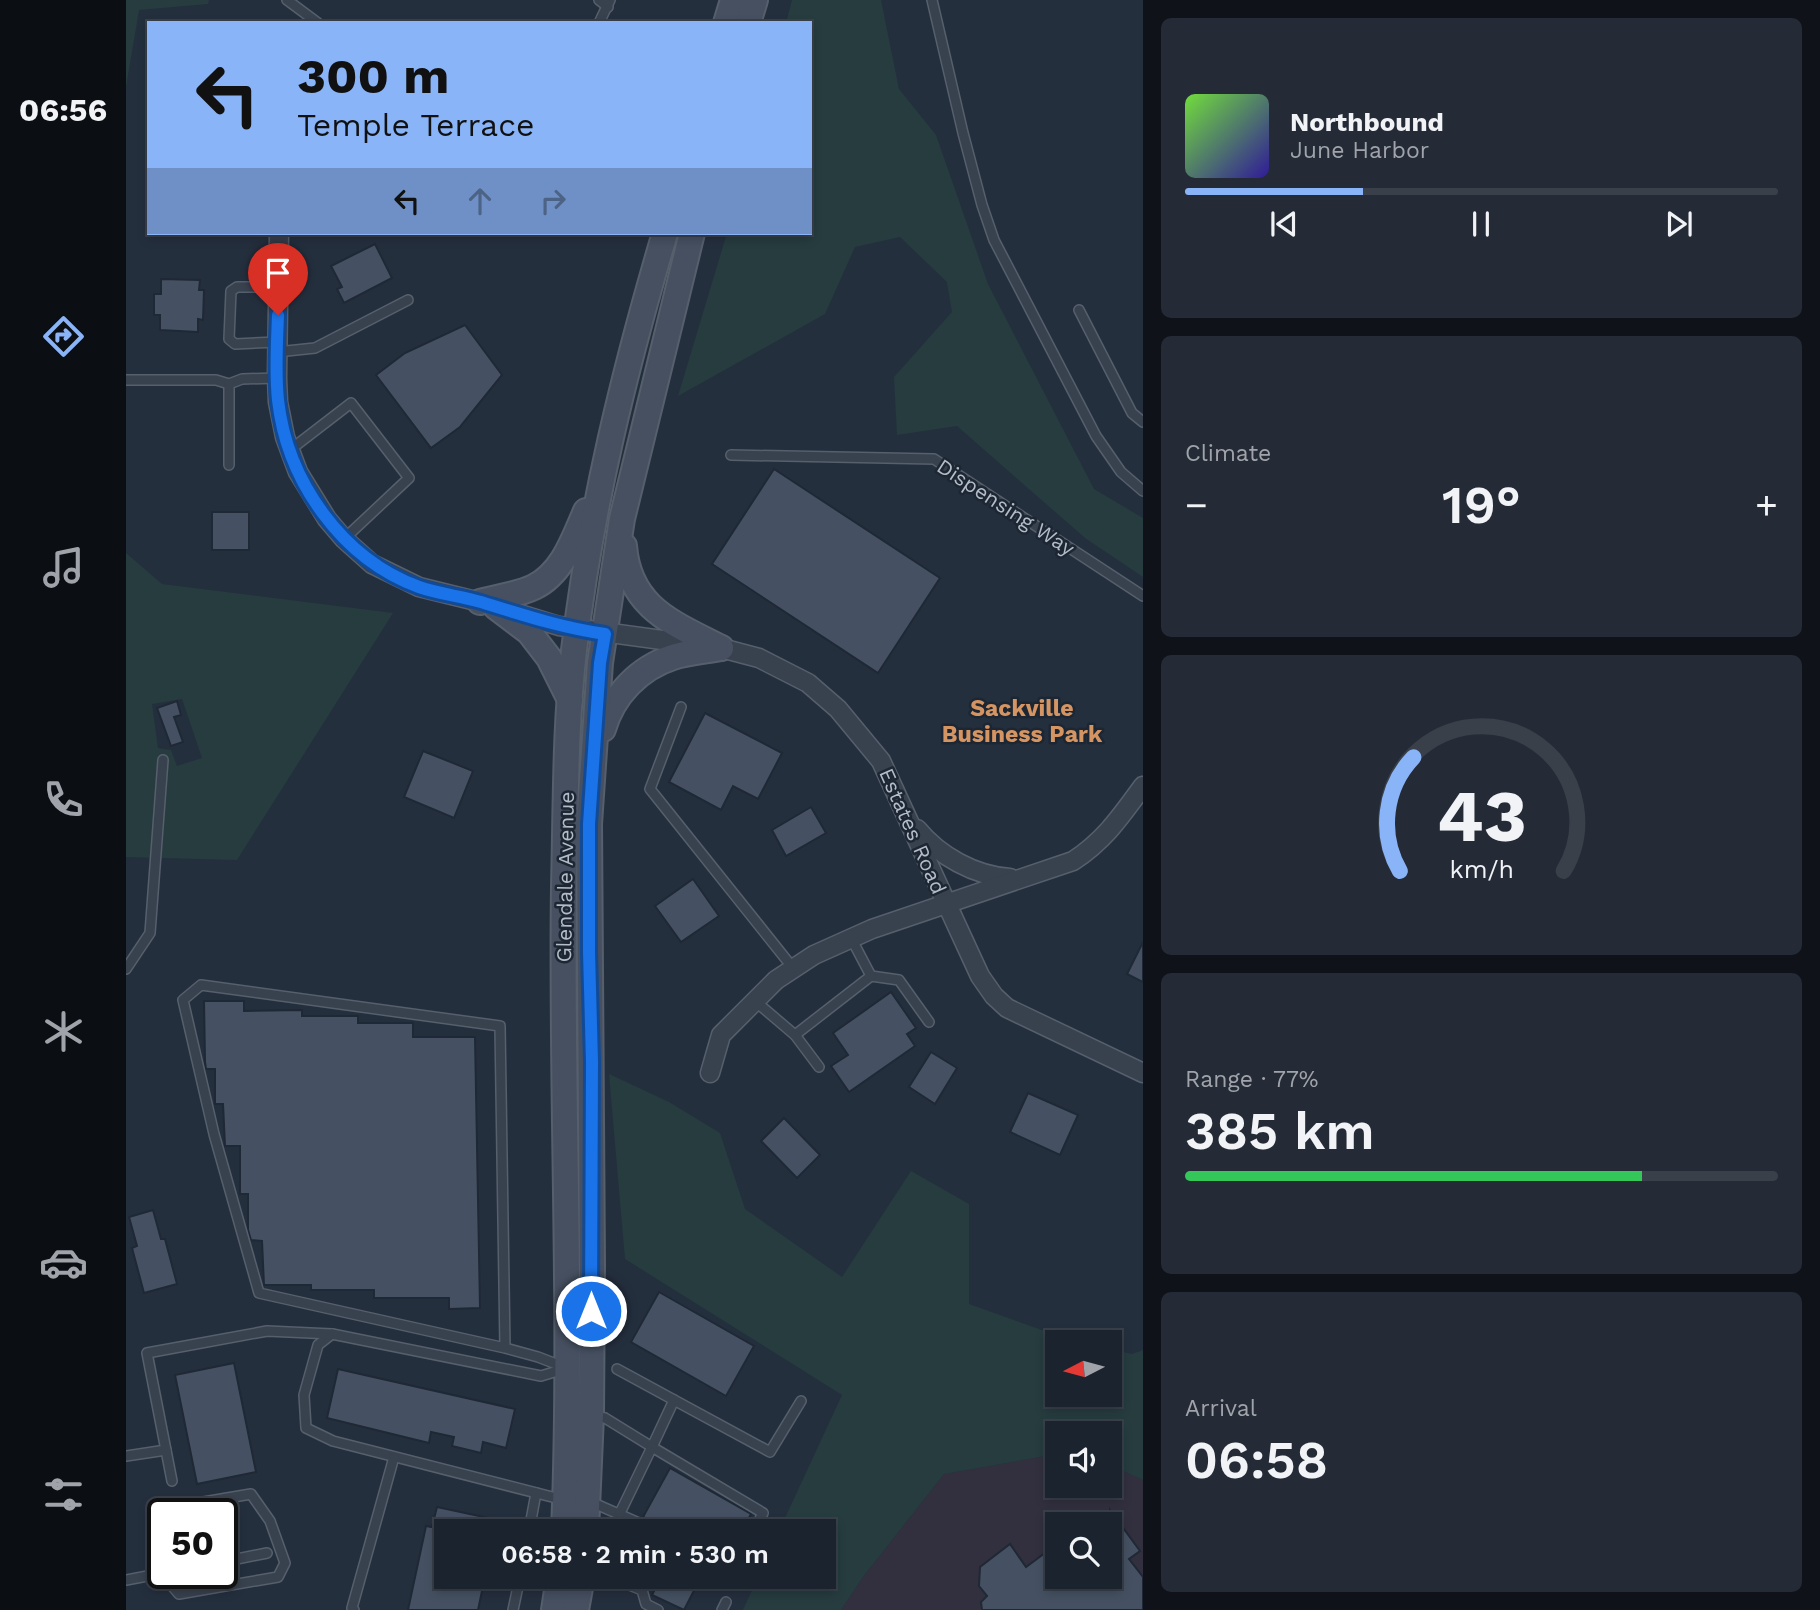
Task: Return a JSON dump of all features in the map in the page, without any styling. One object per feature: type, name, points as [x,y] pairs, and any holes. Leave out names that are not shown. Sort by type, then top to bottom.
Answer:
[{"type":"main road","points":[[727,21],[733,0]]},
{"type":"main road","points":[[749,21],[755,0]]},
{"type":"main road","name":"Glendale Avenue","points":[[582,1519],[576,1500],[568,1422],[567,1368],[563,1049],[565,820],[570,700],[577,630],[600,478],[634,338],[664,235]]},
{"type":"main road","name":"Glendale Avenue","points":[[569,1519],[576,1500],[591,1415],[592,1062],[589,836],[600,663],[622,519],[692,235]]},
{"type":"main road","points":[[488,605],[547,579],[565,556],[600,478]]},
{"type":"main road","points":[[622,519],[629,574],[646,603],[670,621],[721,648]]},
{"type":"main road","points":[[488,605],[529,632],[549,658],[570,700]]},
{"type":"main road","points":[[594,761],[605,722],[616,697],[639,675],[673,657],[721,648]]},
{"type":"main road","points":[[554,1610],[557,1589]]},
{"type":"main road","points":[[576,1610],[580,1589]]},
{"type":"street","name":"Estates Road","points":[[279,235],[278,401],[298,472],[327,519],[344,539],[372,564],[419,587],[577,630],[721,648],[759,659],[808,683],[838,709],[881,761],[945,904],[980,976],[994,996],[1007,1009],[1143,1073]]},
{"type":"street","points":[[710,1073],[721,1034],[776,980],[814,954],[945,904],[1073,861],[1095,847],[1143,786]]},
{"type":"street","points":[[907,817],[936,849],[959,863],[990,877],[1021,878]]},
{"type":"lane","points":[[287,0],[315,21]]},
{"type":"lane","points":[[599,0],[609,3],[600,21]]},
{"type":"lane","points":[[932,0],[963,133],[994,240],[1096,436],[1121,472],[1142,488]]},
{"type":"lane","points":[[278,287],[237,287],[231,291],[229,338],[235,344],[315,348],[408,300]]},
{"type":"lane","points":[[1079,310],[1132,413],[1143,422]]},
{"type":"lane","points":[[126,380],[216,380],[229,383],[242,379],[277,378]]},
{"type":"lane","points":[[229,383],[229,465]]},
{"type":"lane","points":[[290,450],[351,403],[409,478],[344,539]]},
{"type":"lane","name":"Dispensing Way","points":[[731,455],[934,459],[1143,596]]},
{"type":"lane","points":[[681,707],[650,789],[793,968]]},
{"type":"lane","points":[[126,969],[150,933],[163,760]]},
{"type":"lane","points":[[851,938],[871,976]]},
{"type":"lane","points":[[795,1035],[871,976],[899,980],[929,1022]]},
{"type":"lane","points":[[505,1348],[500,1026],[201,985],[183,1000],[214,1134],[259,1293],[505,1348],[538,1357],[591,1379]]},
{"type":"lane","points":[[755,1001],[795,1035],[819,1067]]},
{"type":"lane","points":[[172,1481],[147,1353],[267,1331],[332,1334],[541,1376],[567,1368]]},
{"type":"lane","points":[[332,1334],[318,1345],[304,1395],[306,1428],[333,1441],[536,1493],[576,1500],[632,1519]]},
{"type":"lane","points":[[617,1369],[770,1452],[801,1401]]},
{"type":"lane","points":[[620,1513],[674,1400]]},
{"type":"lane","points":[[591,1415],[605,1418],[764,1513],[761,1519]]},
{"type":"lane","points":[[126,1456],[166,1450]]},
{"type":"lane","points":[[354,1610],[352,1608],[394,1457]]},
{"type":"lane","points":[[531,1519],[536,1493]]},
{"type":"lane","points":[[227,1498],[251,1494],[270,1521],[285,1563],[278,1577],[238,1584]]},
{"type":"lane","points":[[238,1559],[267,1553]]},
{"type":"lane","points":[[126,1580],[147,1576]]},
{"type":"lane","points":[[175,1589],[179,1594],[208,1589]]},
{"type":"lane","points":[[513,1610],[517,1589]]},
{"type":"lane","points":[[639,1589],[646,1604],[658,1610]]},
{"type":"shaded area","points":[[1045,1456],[1045,1498],[1122,1498],[1122,1470],[1143,1480],[1143,1610],[841,1610],[863,1577],[944,1474]]},
{"type":"green space","points":[[126,0],[209,0],[208,4],[139,10],[126,87]]},
{"type":"green space","points":[[792,0],[881,0],[899,89],[936,135],[988,284],[1094,489],[1143,518],[1143,577],[1085,538],[957,426],[897,435],[894,377],[952,312],[947,282],[900,237],[855,247],[825,314],[678,396],[726,235],[812,235],[812,21],[787,21]]},
{"type":"green space","points":[[126,553],[162,584],[393,613],[237,860],[126,857]],"holes":[[[182,699],[202,758],[177,766],[171,750],[158,748],[152,704]]]},
{"type":"green space","points":[[609,1074],[669,1102],[720,1133],[745,1209],[842,1277],[911,1171],[969,1204],[969,1304],[1045,1331],[1045,1407],[1122,1407],[1122,1352],[1132,1354],[1143,1350],[1143,1480],[1122,1470],[1122,1421],[1045,1421],[1045,1456],[944,1474],[863,1577],[841,1610],[743,1610],[753,1589],[836,1589],[836,1519],[785,1519],[842,1395],[625,1259]]},
{"type":"building","points":[[375,244],[392,278],[344,303],[337,289],[342,287],[331,266]]},
{"type":"building","points":[[161,279],[200,280],[199,290],[204,290],[203,320],[198,319],[198,332],[160,330],[160,315],[154,315],[154,294],[161,294]]},
{"type":"building","points":[[465,325],[502,375],[460,427],[431,448],[376,375],[405,353]]},
{"type":"building","points":[[774,469],[940,578],[878,673],[712,564]]},
{"type":"building","points":[[212,512],[249,512],[249,550],[212,550]]},
{"type":"building","points":[[177,701],[181,715],[174,717],[183,742],[171,746],[157,708]]},
{"type":"building","points":[[705,713],[782,753],[758,799],[733,786],[721,810],[669,782]]},
{"type":"building","points":[[423,751],[473,771],[454,818],[404,797]]},
{"type":"building","points":[[811,807],[826,833],[786,856],[772,830]]},
{"type":"building","points":[[693,879],[719,916],[681,942],[655,906]]},
{"type":"building","points":[[1143,942],[1143,982],[1127,974]]},
{"type":"building","points":[[891,992],[916,1028],[907,1034],[915,1046],[849,1092],[831,1066],[848,1055],[833,1033]]},
{"type":"building","points":[[204,1001],[244,1001],[244,1011],[302,1010],[302,1016],[358,1016],[358,1023],[413,1023],[413,1037],[475,1037],[480,1308],[449,1309],[449,1298],[374,1298],[374,1290],[311,1290],[311,1285],[264,1285],[262,1241],[251,1240],[248,1230],[248,1194],[240,1194],[240,1146],[225,1146],[223,1104],[215,1104],[215,1069],[206,1069]]},
{"type":"building","points":[[931,1052],[957,1068],[935,1104],[909,1087]]},
{"type":"building","points":[[1028,1093],[1078,1115],[1060,1155],[1010,1132]]},
{"type":"building","points":[[784,1118],[820,1155],[797,1178],[761,1141]]},
{"type":"building","points":[[153,1210],[161,1239],[165,1239],[177,1284],[144,1293],[132,1248],[137,1246],[129,1217]]},
{"type":"building","points":[[659,1292],[754,1346],[726,1396],[631,1342]]},
{"type":"building","points":[[234,1363],[256,1472],[197,1484],[175,1375]]},
{"type":"building","points":[[338,1369],[515,1409],[506,1448],[483,1442],[481,1453],[452,1446],[454,1437],[431,1432],[429,1443],[327,1418]]},
{"type":"building","points":[[670,1468],[751,1514],[748,1519],[643,1517]]},
{"type":"building","points":[[437,1507],[493,1519],[434,1519]]},
{"type":"building","points":[[434,1519],[434,1589],[482,1589],[478,1610],[408,1610],[426,1526],[432,1527]]},
{"type":"building","points":[[1122,1526],[1140,1551],[1129,1559],[1143,1577],[1143,1610],[982,1610],[981,1602],[987,1596],[979,1586],[980,1567],[1010,1544],[1026,1567],[1045,1553],[1045,1589],[1122,1589]]},
{"type":"building","points":[[655,1589],[695,1589],[684,1610],[652,1595]]},
{"type":"district","name":"Sackville Business Park","points":[[1022,721]]},
{"type":"route","points":[[278,315],[278,401],[285,437],[298,472],[327,519],[344,539],[372,564],[419,587],[559,626],[605,634],[600,663],[589,824],[591,1311]]}]
